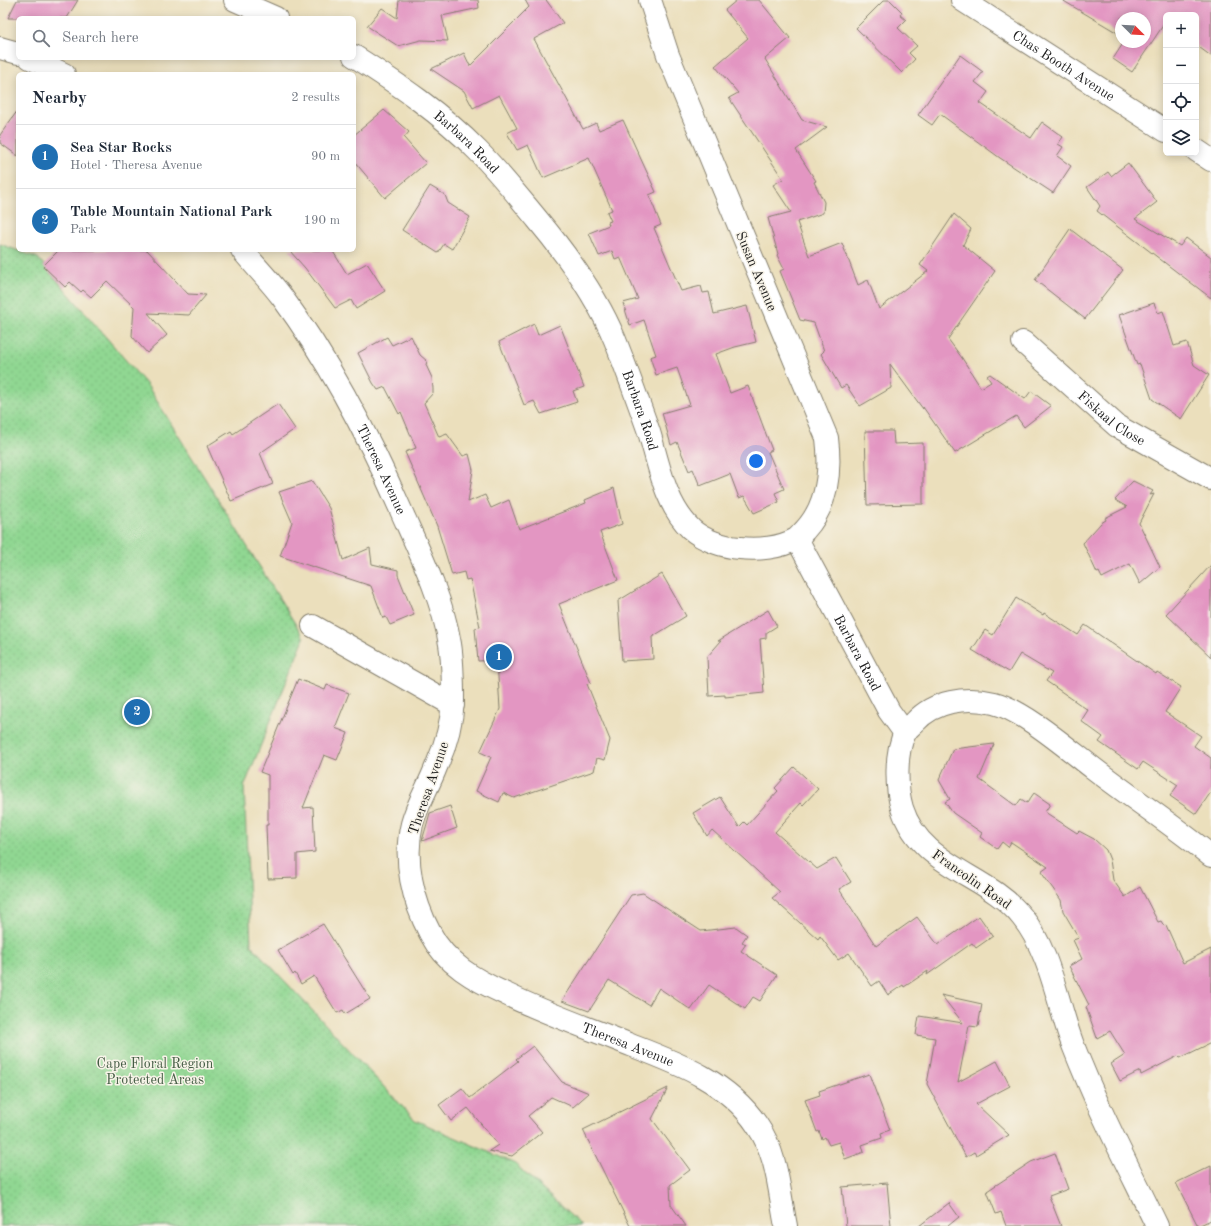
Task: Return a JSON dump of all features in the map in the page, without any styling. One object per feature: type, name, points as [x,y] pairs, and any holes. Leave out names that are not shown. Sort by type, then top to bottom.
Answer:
[{"type":"street","points":[[235,0],[271,16]]},
{"type":"street","name":"Susan Avenue","points":[[650,0],[668,55],[827,438],[830,460],[822,505],[811,524],[797,538]]},
{"type":"street","name":"Chas Booth Avenue","points":[[962,0],[1163,129]]},
{"type":"street","points":[[0,48],[16,52]]},
{"type":"street","name":"Barbara Road","points":[[356,57],[400,85],[440,116],[478,151],[568,258],[613,337],[635,393],[668,492],[678,515],[693,531],[711,541],[734,548],[753,549],[771,547],[797,538],[888,711],[905,733]]},
{"type":"street","points":[[34,60],[60,72]]},
{"type":"street","points":[[1199,152],[1211,160]]},
{"type":"street","name":"Theresa Avenue","points":[[244,252],[280,294],[324,359],[388,480],[417,546],[443,613],[450,644],[453,677],[453,705],[438,765],[412,823],[408,851],[412,882],[418,907],[430,935],[443,954],[466,974],[494,989],[519,1001],[669,1060],[720,1086],[741,1104],[759,1127],[772,1156],[780,1183],[786,1226]]},
{"type":"street","name":"Fiskaal Close","points":[[1023,342],[1117,426],[1211,479]]},
{"type":"street","points":[[313,626],[453,705]]},
{"type":"street","name":"Francolin Road","points":[[1157,1226],[1102,1114],[1072,1044],[1040,946],[1023,918],[1005,899],[938,858],[915,835],[903,809],[897,784],[899,756],[905,733],[923,714],[944,703],[969,700],[995,703],[1020,716],[1051,736],[1211,856]]},
{"type":"green space","name":"Cape Floral Region Protected Areas","points":[[0,244],[16,250],[16,252],[22,252],[38,258],[147,385],[304,638],[244,787],[251,945],[415,1120],[514,1163],[582,1226],[0,1226]]},
{"type":"building","points":[[17,0],[78,0],[68,16],[16,16],[16,18],[8,18]]},
{"type":"building","points":[[399,0],[478,0],[479,8],[442,16],[448,41],[421,40],[398,46],[367,26],[382,8],[397,18]]},
{"type":"building","points":[[525,0],[546,0],[563,23],[534,39],[583,129],[596,123],[599,130],[623,120],[656,192],[649,195],[661,225],[654,228],[681,291],[701,286],[703,293],[709,292],[714,314],[747,306],[756,342],[735,347],[716,354],[730,393],[748,386],[772,450],[768,452],[784,489],[775,493],[779,502],[754,513],[744,496],[739,498],[730,474],[700,486],[693,469],[689,471],[677,442],[671,445],[662,413],[690,405],[677,368],[656,375],[650,357],[656,355],[644,320],[630,325],[623,303],[638,299],[620,257],[615,259],[612,251],[599,256],[589,233],[609,225],[608,222],[611,221],[607,212],[612,210],[589,158],[543,178],[528,145],[517,150],[507,133],[517,128],[499,95],[473,108],[464,91],[431,69],[464,53],[470,66],[529,7]]},
{"type":"building","points":[[737,0],[759,0],[790,38],[765,59],[802,120],[827,127],[796,150],[816,181],[814,182],[824,202],[823,213],[797,222],[809,256],[842,243],[858,285],[868,280],[879,309],[928,271],[920,265],[954,214],[971,229],[963,245],[995,271],[948,339],[981,388],[991,382],[987,376],[990,374],[1025,399],[1031,391],[1051,406],[1024,427],[1016,416],[955,453],[923,407],[923,409],[890,364],[891,388],[860,406],[846,385],[841,388],[821,354],[824,351],[814,323],[800,320],[780,271],[784,269],[777,255],[778,254],[768,218],[791,212],[773,185],[783,179],[729,98],[738,93],[715,66],[748,38],[725,10]]},
{"type":"building","points":[[884,0],[890,0],[902,12],[900,15],[906,20],[898,28],[917,46],[909,53],[915,59],[902,73],[856,28]]},
{"type":"building","points":[[1062,0],[1211,0],[1211,56],[1199,47],[1199,12],[1163,12],[1163,26],[1151,44],[1151,12],[1115,12],[1115,31]]},
{"type":"building","points":[[1120,48],[1148,48],[1132,72],[1113,59]]},
{"type":"building","points":[[960,55],[983,72],[975,82],[988,92],[980,103],[1031,138],[1042,122],[1063,137],[1058,144],[1063,147],[1057,156],[1071,166],[1053,193],[1000,158],[940,114],[932,125],[918,115]]},
{"type":"building","points":[[384,110],[409,132],[404,138],[426,163],[385,198],[356,163],[356,133]]},
{"type":"building","points":[[16,113],[16,155],[0,143],[0,135]]},
{"type":"building","points":[[1128,163],[1157,202],[1135,219],[1180,246],[1186,238],[1211,257],[1211,298],[1097,211],[1100,206],[1087,187],[1108,172],[1111,176]]},
{"type":"building","points":[[430,186],[445,195],[448,203],[470,217],[452,249],[444,244],[438,253],[402,230]]},
{"type":"building","points":[[1070,229],[1123,270],[1085,319],[1035,280]]},
{"type":"building","points":[[57,252],[149,252],[188,294],[206,295],[189,315],[148,313],[167,335],[147,353],[132,336],[134,307],[107,281],[91,297],[83,290],[81,292],[70,282],[65,287],[43,266]]},
{"type":"building","points":[[291,252],[333,252],[347,274],[367,263],[385,291],[356,309],[351,300],[335,308],[305,268]]},
{"type":"building","points":[[1154,303],[1158,313],[1163,311],[1174,346],[1187,342],[1194,365],[1209,375],[1181,419],[1152,399],[1140,364],[1137,365],[1119,315]]},
{"type":"building","points":[[534,324],[538,335],[560,325],[584,387],[573,391],[577,402],[541,414],[534,401],[524,405],[499,342]]},
{"type":"building","points":[[411,336],[420,355],[427,361],[426,365],[432,378],[433,393],[424,403],[439,437],[447,434],[463,456],[469,454],[473,470],[468,502],[485,495],[491,508],[509,500],[519,529],[586,503],[585,500],[614,488],[622,524],[600,532],[618,580],[559,604],[591,683],[587,684],[610,740],[605,760],[597,758],[594,771],[514,798],[503,793],[499,802],[476,791],[491,757],[480,752],[500,709],[497,660],[478,661],[475,628],[480,627],[470,579],[466,580],[464,572],[452,575],[437,526],[405,452],[416,448],[401,412],[399,414],[385,387],[378,390],[358,353],[387,337],[392,345]]},
{"type":"building","points":[[278,404],[295,429],[260,453],[273,484],[231,501],[207,446],[231,431],[233,434]]},
{"type":"building","points":[[865,431],[893,431],[894,444],[923,443],[923,504],[867,505]]},
{"type":"building","points":[[312,481],[329,508],[343,560],[370,548],[372,564],[398,570],[398,575],[414,615],[390,625],[386,617],[383,618],[371,586],[280,556],[292,522],[279,492]]},
{"type":"building","points":[[1133,481],[1153,491],[1150,495],[1154,494],[1139,523],[1160,567],[1140,584],[1130,564],[1102,578],[1099,572],[1097,573],[1083,543],[1101,523],[1106,520],[1105,518],[1127,507],[1115,500]]},
{"type":"building","points":[[1211,565],[1211,657],[1166,614]]},
{"type":"building","points":[[662,574],[686,616],[652,637],[653,659],[622,661],[618,601]]},
{"type":"building","points":[[1016,598],[1043,615],[1044,613],[1078,635],[1085,625],[1156,674],[1157,672],[1181,687],[1165,712],[1201,736],[1194,746],[1211,758],[1211,792],[1196,814],[1170,796],[1178,785],[1143,762],[1138,769],[1099,742],[1103,737],[1081,721],[1088,710],[1046,681],[1052,673],[1020,654],[1009,672],[972,650],[985,630],[993,635]]},
{"type":"building","points":[[768,610],[777,626],[766,633],[766,638],[760,639],[764,693],[725,697],[725,695],[709,696],[707,657],[721,641],[718,641]]},
{"type":"building","points":[[298,679],[325,690],[327,685],[349,693],[335,728],[348,733],[337,760],[324,755],[303,808],[313,807],[315,852],[297,854],[297,878],[268,879],[266,825],[268,825],[268,775],[260,772]]},
{"type":"building","points":[[994,744],[979,779],[1016,806],[1021,799],[1027,803],[1034,793],[1050,804],[1045,812],[1077,833],[1079,831],[1094,839],[1106,850],[1110,860],[1113,880],[1125,897],[1140,887],[1158,922],[1161,921],[1164,926],[1166,925],[1183,963],[1211,949],[1211,1043],[1180,1058],[1178,1056],[1141,1075],[1140,1071],[1120,1081],[1111,1064],[1125,1055],[1110,1031],[1097,1038],[1086,1007],[1089,1005],[1069,966],[1082,959],[1073,940],[1079,938],[1063,911],[1061,900],[1041,872],[1048,867],[1011,842],[1008,847],[1002,842],[997,849],[980,837],[982,833],[953,813],[945,802],[950,799],[939,780],[953,749]]},
{"type":"building","points":[[794,767],[818,789],[803,805],[801,803],[775,832],[817,869],[836,858],[851,882],[839,889],[876,946],[917,917],[938,945],[979,916],[993,936],[976,948],[972,943],[927,975],[928,971],[904,987],[903,985],[888,995],[879,981],[872,986],[849,953],[838,960],[820,936],[818,939],[772,898],[780,892],[712,830],[707,836],[693,813],[720,797],[739,827],[744,822],[747,825],[778,791],[775,788]]},
{"type":"building","points":[[450,806],[457,828],[422,841],[430,813]]},
{"type":"building","points":[[643,893],[701,931],[736,927],[747,935],[742,942],[746,944],[741,951],[777,975],[760,1001],[753,997],[745,1009],[709,985],[691,1010],[659,988],[649,1005],[609,980],[589,1011],[562,1001],[631,895]]},
{"type":"building","points":[[323,924],[370,999],[345,1014],[343,1010],[337,1013],[314,976],[301,984],[295,973],[293,975],[278,950]]},
{"type":"building","points":[[941,995],[982,1004],[978,1027],[969,1026],[958,1082],[997,1061],[1010,1086],[976,1104],[1009,1135],[976,1155],[974,1152],[966,1157],[927,1084],[935,1038],[916,1035],[919,1016],[963,1023]]},
{"type":"building","points":[[533,1046],[562,1082],[589,1093],[573,1107],[551,1097],[528,1116],[542,1132],[512,1156],[489,1151],[498,1145],[468,1108],[451,1121],[439,1105],[462,1088],[470,1098],[518,1061],[516,1059]]},
{"type":"building","points":[[869,1074],[890,1130],[881,1133],[882,1138],[862,1145],[864,1152],[845,1159],[839,1142],[829,1145],[825,1137],[822,1139],[819,1131],[817,1132],[805,1100],[820,1095],[819,1091]]},
{"type":"building","points":[[668,1088],[652,1119],[690,1170],[670,1185],[671,1205],[686,1226],[630,1226],[583,1130]]},
{"type":"building","points":[[1055,1153],[1068,1189],[1049,1196],[1061,1226],[1006,1226],[1001,1212],[996,1214],[987,1191],[1031,1162]]},
{"type":"building","points":[[1211,1166],[1211,1220],[1198,1226],[1176,1183]]},
{"type":"building","points":[[887,1183],[891,1226],[846,1226],[842,1187]]},
{"type":"building","points":[[949,1203],[959,1217],[948,1226],[919,1226]]},
{"type":"place","name":"Sea Star Rocks","points":[[499,657]]},
{"type":"place","name":"Table Mountain National Park","points":[[137,712]]}]
